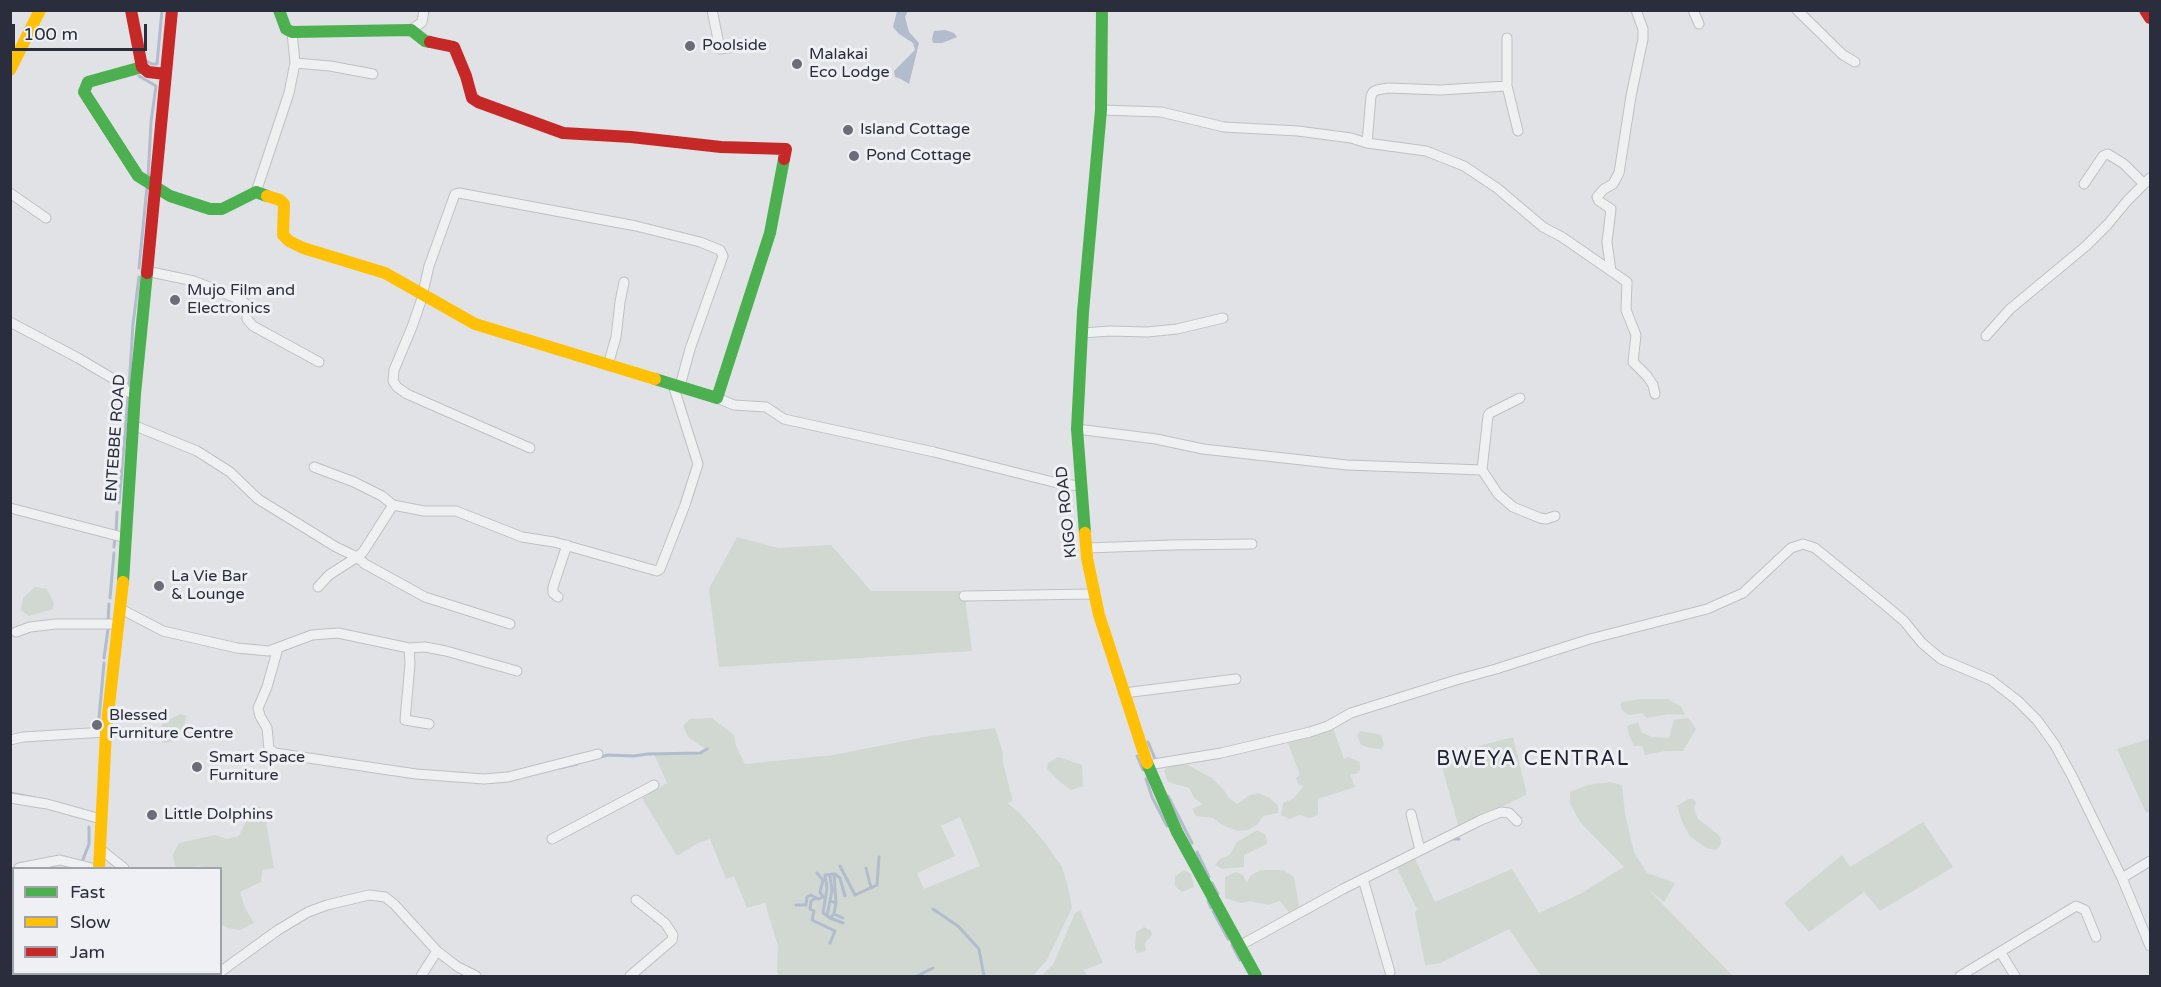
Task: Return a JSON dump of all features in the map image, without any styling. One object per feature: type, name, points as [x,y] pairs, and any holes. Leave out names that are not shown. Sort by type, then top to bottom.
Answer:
[{"type":"street","points":[[10,70],[40,10]]},
{"type":"street","points":[[131,10],[142,67],[148,72],[166,74]]},
{"type":"street","name":"ENTEBBE ROAD","points":[[99,867],[106,732],[121,609],[135,394],[172,10]]},
{"type":"street","points":[[279,10],[286,29],[292,32],[411,30],[422,22],[424,10]]},
{"type":"street","points":[[712,10],[720,49],[746,45]]},
{"type":"street","name":"KIGO ROAD","points":[[1102,10],[1101,110],[1082,333],[1077,429],[1080,486],[1094,594],[1148,765],[1177,832],[1256,976]]},
{"type":"street","points":[[1611,271],[1607,242],[1611,209],[1599,201],[1598,197],[1604,189],[1613,184],[1619,173],[1643,39],[1643,29],[1636,10]]},
{"type":"street","points":[[1693,10],[1699,24]]},
{"type":"street","points":[[1797,10],[1843,55],[1854,62]]},
{"type":"street","points":[[411,30],[425,41],[454,47],[472,98],[562,133],[631,137],[721,147],[786,149],[767,244],[717,398]]},
{"type":"street","points":[[256,192],[285,110],[295,63],[292,32]]},
{"type":"street","points":[[1507,38],[1507,86],[1518,131]]},
{"type":"street","points":[[295,63],[330,66],[373,74]]},
{"type":"street","points":[[142,67],[88,82],[84,86],[84,92],[138,176],[170,196],[210,209],[222,208],[256,192],[282,201],[284,211],[282,232],[288,241],[320,254],[385,273],[475,324],[734,405],[766,407],[784,419],[934,452],[1057,483],[1080,486]]},
{"type":"street","points":[[1367,143],[1371,96],[1377,90],[1389,88],[1440,90],[1507,86]]},
{"type":"street","points":[[1101,110],[1161,112],[1224,127],[1298,131],[1351,138],[1367,143],[1426,151],[1464,166],[1497,188],[1543,227],[1562,237],[1624,279],[1628,284],[1626,310],[1636,335],[1633,362],[1647,376],[1653,385],[1655,394]]},
{"type":"street","points":[[1986,336],[2010,309],[2086,246],[2147,181],[2108,154],[2103,156],[2084,184]]},
{"type":"street","points":[[10,193],[46,218]]},
{"type":"street","points":[[314,467],[354,482],[382,496],[393,506],[424,511],[456,511],[522,537],[567,545],[655,571],[660,569],[699,464],[676,386],[724,255],[718,248],[636,226],[459,193],[453,196],[429,266],[412,327],[394,370],[393,381],[407,394],[530,448]]},
{"type":"street","points":[[146,271],[195,281],[241,300],[246,304],[247,319],[253,326],[319,362]]},
{"type":"street","points":[[608,365],[616,337],[624,282]]},
{"type":"street","points":[[1082,333],[1177,329],[1223,318]]},
{"type":"street","points":[[10,322],[87,363],[122,384],[126,391],[135,394]]},
{"type":"street","points":[[1520,398],[1488,416],[1482,470],[1504,501],[1513,507],[1540,518],[1555,516]]},
{"type":"street","points":[[133,425],[197,451],[230,472],[258,499],[336,547],[425,597],[510,624]]},
{"type":"street","points":[[1077,429],[1156,439],[1203,449],[1347,465],[1482,470]]},
{"type":"street","points":[[318,587],[329,575],[363,552],[393,506]]},
{"type":"street","points":[[10,508],[126,538]]},
{"type":"street","points":[[1087,548],[1252,544]]},
{"type":"street","points":[[1148,765],[1221,753],[1310,732],[1351,713],[1456,680],[1590,639],[1707,609],[1743,593],[1791,548],[1803,544],[1815,548],[1884,604],[1904,621],[1922,643],[1941,660],[1991,680],[2018,701],[2032,716],[2055,745],[2072,776],[2122,878],[2151,946]]},
{"type":"street","points":[[558,597],[553,593],[553,587],[567,545]]},
{"type":"street","points":[[964,596],[1094,594]]},
{"type":"street","points":[[121,609],[163,632],[262,651],[278,648],[312,635],[338,633],[409,648],[425,647],[446,651],[517,671]]},
{"type":"street","points":[[16,632],[30,627],[56,624],[118,624]]},
{"type":"street","points":[[278,648],[267,687],[258,708],[267,728],[269,749],[275,753],[416,774],[484,779],[508,777],[598,754]]},
{"type":"street","points":[[409,648],[410,663],[405,720],[429,724]]},
{"type":"street","points":[[1124,693],[1236,679]]},
{"type":"street","points":[[10,741],[23,737],[106,732]]},
{"type":"street","points":[[552,838],[654,785]]},
{"type":"street","points":[[10,798],[47,804],[101,819]]},
{"type":"street","points":[[1239,946],[1363,879],[1501,812],[1509,813],[1517,821]]},
{"type":"street","points":[[1411,814],[1420,850]]},
{"type":"street","points":[[100,849],[123,867]]},
{"type":"street","points":[[25,867],[60,861],[87,867]]},
{"type":"street","points":[[2122,878],[2151,861]]},
{"type":"street","points":[[1363,879],[1390,972]]},
{"type":"street","points":[[222,971],[278,930],[308,912],[369,894],[385,897],[437,951],[458,967],[476,976]]},
{"type":"street","points":[[630,976],[672,940],[673,935],[665,923],[636,900]]},
{"type":"street","points":[[1960,976],[2076,906],[2085,910],[2096,937]]},
{"type":"street","points":[[421,976],[437,951]]},
{"type":"street","points":[[2001,953],[2015,976]]},
{"type":"shaded area","points":[[737,537],[778,548],[831,545],[871,591],[964,591],[972,651],[719,667],[709,589]]},
{"type":"shaded area","points":[[35,587],[47,589],[54,603],[53,609],[29,616],[21,610],[23,598]]},
{"type":"shaded area","points":[[1667,699],[1681,706],[1685,715],[1668,714],[1647,718],[1642,713],[1628,715],[1621,709],[1621,702]]},
{"type":"shaded area","points":[[181,714],[187,716],[182,731],[174,741],[163,743],[159,729],[165,721]]},
{"type":"shaded area","points":[[712,718],[734,735],[736,746],[745,764],[833,755],[930,736],[995,728],[1013,801],[1007,803],[1019,812],[1046,844],[1062,867],[1068,887],[1072,908],[1047,960],[1033,976],[779,976],[777,971],[778,946],[765,903],[747,908],[734,876],[726,879],[710,839],[698,843],[677,856],[642,798],[667,783],[654,754],[700,753],[706,749],[689,738],[683,726],[690,719]],"holes":[[[960,817],[980,866],[924,889],[917,873],[955,856],[941,826]]]},
{"type":"shaded area","points":[[1688,718],[1696,729],[1683,751],[1665,751],[1645,755],[1642,746],[1634,746],[1627,726],[1638,722],[1641,732],[1652,737],[1669,738],[1674,720]]},
{"type":"shaded area","points":[[1333,728],[1344,759],[1348,757],[1360,762],[1360,770],[1356,774],[1350,774],[1355,787],[1318,799],[1318,815],[1310,818],[1299,815],[1289,819],[1281,815],[1283,803],[1293,799],[1304,786],[1299,785],[1296,778],[1300,775],[1288,743]]},
{"type":"shaded area","points":[[1361,731],[1381,735],[1384,745],[1381,749],[1361,745],[1357,735]]},
{"type":"shaded area","points":[[1513,737],[1526,795],[1459,828],[1439,756],[1466,747],[1468,749]]},
{"type":"shaded area","points":[[2149,739],[2150,811],[2146,813],[2117,749]]},
{"type":"shaded area","points":[[1058,757],[1082,765],[1083,786],[1071,790],[1047,769],[1048,763]]},
{"type":"shaded area","points":[[1173,764],[1188,765],[1212,778],[1237,804],[1250,795],[1258,793],[1270,798],[1278,806],[1278,813],[1263,816],[1258,824],[1248,830],[1238,831],[1222,825],[1213,818],[1196,816],[1192,809],[1203,804],[1195,799],[1189,788],[1168,782],[1164,770]]},
{"type":"shaded area","points":[[1610,782],[1622,785],[1625,814],[1634,852],[1647,873],[1675,883],[1664,902],[1647,888],[1733,976],[1541,976],[1509,929],[1440,963],[1425,965],[1415,913],[1417,909],[1397,868],[1415,859],[1435,902],[1512,869],[1539,913],[1580,894],[1624,867],[1580,822],[1570,803],[1570,792],[1588,785]]},
{"type":"shaded area","points":[[1688,799],[1696,802],[1694,809],[1698,819],[1720,836],[1719,848],[1714,850],[1706,848],[1690,836],[1677,806]]},
{"type":"shaded area","points":[[259,806],[264,810],[274,868],[262,870],[261,882],[240,892],[245,908],[254,923],[240,930],[228,928],[222,925],[222,867],[176,867],[173,854],[179,843],[215,835],[227,839],[239,836],[247,819],[254,818]]},
{"type":"shaded area","points":[[1923,822],[1953,867],[1880,911],[1864,892],[1809,932],[1784,903],[1842,855],[1850,867]]},
{"type":"shaded area","points":[[1257,830],[1266,835],[1267,844],[1244,855],[1244,867],[1222,869],[1215,865],[1220,859],[1230,855],[1237,842]]},
{"type":"shaded area","points":[[1184,870],[1191,874],[1194,887],[1182,892],[1175,886],[1175,876]]},
{"type":"shaded area","points":[[1261,870],[1283,870],[1294,877],[1299,907],[1298,917],[1290,914],[1280,901],[1268,905],[1250,901],[1241,903],[1225,898],[1225,877],[1236,872],[1243,875],[1247,883],[1250,876]]},
{"type":"shaded area","points":[[1080,910],[1103,963],[1084,970],[1087,976],[1041,976],[1053,965],[1075,913]]},
{"type":"shaded area","points":[[1144,927],[1151,931],[1152,935],[1145,943],[1146,951],[1137,953],[1136,932]]},
{"type":"water","points":[[897,11],[908,11],[905,17],[909,32],[919,43],[909,84],[895,77],[894,71],[915,50],[913,43],[893,27]]},
{"type":"water","points":[[945,30],[954,33],[957,37],[942,43],[933,43],[934,31]]},
{"type":"waterway","points":[[146,61],[157,64],[162,10]]},
{"type":"waterway","points":[[139,76],[156,86],[151,122],[148,178]]},
{"type":"waterway","points":[[139,268],[147,187]]},
{"type":"waterway","points":[[129,388],[139,277]]},
{"type":"waterway","points":[[119,503],[128,397]]},
{"type":"waterway","points":[[116,532],[117,512]]},
{"type":"waterway","points":[[114,547],[115,538]]},
{"type":"waterway","points":[[110,598],[114,553]]},
{"type":"waterway","points":[[108,620],[109,604]]},
{"type":"waterway","points":[[104,658],[108,629]]},
{"type":"waterway","points":[[98,729],[104,663]]},
{"type":"waterway","points":[[1148,742],[1156,761]]},
{"type":"waterway","points":[[600,757],[700,753],[707,749]]},
{"type":"waterway","points":[[1137,756],[1143,770]]},
{"type":"waterway","points":[[560,768],[577,764]]},
{"type":"waterway","points":[[1146,779],[1152,797],[1167,826]]},
{"type":"waterway","points":[[10,793],[35,798]]},
{"type":"waterway","points":[[1168,796],[1192,843]]},
{"type":"waterway","points":[[82,862],[89,844],[89,827]]},
{"type":"waterway","points":[[1449,839],[1459,839]]},
{"type":"waterway","points":[[1197,852],[1209,877]]},
{"type":"waterway","points":[[840,866],[855,895],[877,885],[879,857]]},
{"type":"waterway","points":[[866,868],[871,888]]},
{"type":"waterway","points":[[817,873],[823,880],[820,892],[824,898]]},
{"type":"waterway","points":[[830,918],[834,914],[836,903],[834,874],[825,875],[827,888],[823,913],[830,918],[843,923]]},
{"type":"waterway","points":[[835,874],[840,878],[845,896]]},
{"type":"waterway","points":[[830,876],[832,890],[830,901],[836,903]]},
{"type":"waterway","points":[[1212,883],[1218,894]]},
{"type":"waterway","points":[[796,905],[806,905],[807,897],[811,895],[816,898]]},
{"type":"waterway","points":[[823,897],[811,901],[810,909],[814,911],[812,920],[835,931],[830,943]]},
{"type":"waterway","points":[[827,916],[830,901]]},
{"type":"waterway","points":[[1208,901],[1211,908]]},
{"type":"waterway","points":[[933,909],[958,926],[979,949],[984,976]]},
{"type":"waterway","points":[[1213,911],[1228,939]]},
{"type":"waterway","points":[[834,914],[843,918]]},
{"type":"waterway","points":[[1232,945],[1240,960]]},
{"type":"waterway","points":[[917,976],[933,968]]},
{"type":"traffic: fast","points":[[279,10],[286,29],[292,32],[411,30],[425,41],[430,42]]},
{"type":"traffic: fast","points":[[1085,533],[1077,429],[1083,312],[1101,110],[1102,10]]},
{"type":"traffic: fast","points":[[142,67],[88,82],[84,92],[138,176],[170,196],[210,209],[222,209],[256,192],[267,196]]},
{"type":"traffic: fast","points":[[655,379],[717,398],[770,233],[784,159]]},
{"type":"traffic: fast","points":[[123,582],[135,394],[147,273]]},
{"type":"traffic: fast","points":[[1147,763],[1177,832],[1256,976]]},
{"type":"traffic: slow","points":[[10,70],[40,10]]},
{"type":"traffic: slow","points":[[267,196],[280,200],[284,204],[283,235],[303,248],[385,273],[475,324],[655,379]]},
{"type":"traffic: slow","points":[[1085,533],[1087,558],[1099,615],[1147,763]]},
{"type":"traffic: slow","points":[[99,867],[106,732],[123,582]]},
{"type":"traffic: jam","points":[[131,10],[142,67],[148,72],[166,74]]},
{"type":"traffic: jam","points":[[147,273],[172,10]]},
{"type":"traffic: jam","points":[[2145,10],[2150,18]]},
{"type":"traffic: jam","points":[[430,42],[454,47],[472,98],[563,133],[631,137],[721,147],[786,149],[784,159]]},
{"type":"place","name":"Poolside","points":[[690,46]]},
{"type":"place","name":"Malakai Eco Lodge","points":[[797,64]]},
{"type":"place","name":"Island Cottage","points":[[848,130]]},
{"type":"place","name":"Pond Cottage","points":[[854,156]]},
{"type":"place","name":"Mujo Film and Electronics","points":[[175,300]]},
{"type":"place","name":"La Vie Bar & Lounge","points":[[159,586]]},
{"type":"place","name":"Blessed Furniture Centre","points":[[97,725]]},
{"type":"place","name":"Smart Space Furniture","points":[[197,767]]},
{"type":"place","name":"Little Dolphins","points":[[152,815]]},
{"type":"district","name":"BWEYA CENTRAL","points":[[1533,760]]}]
